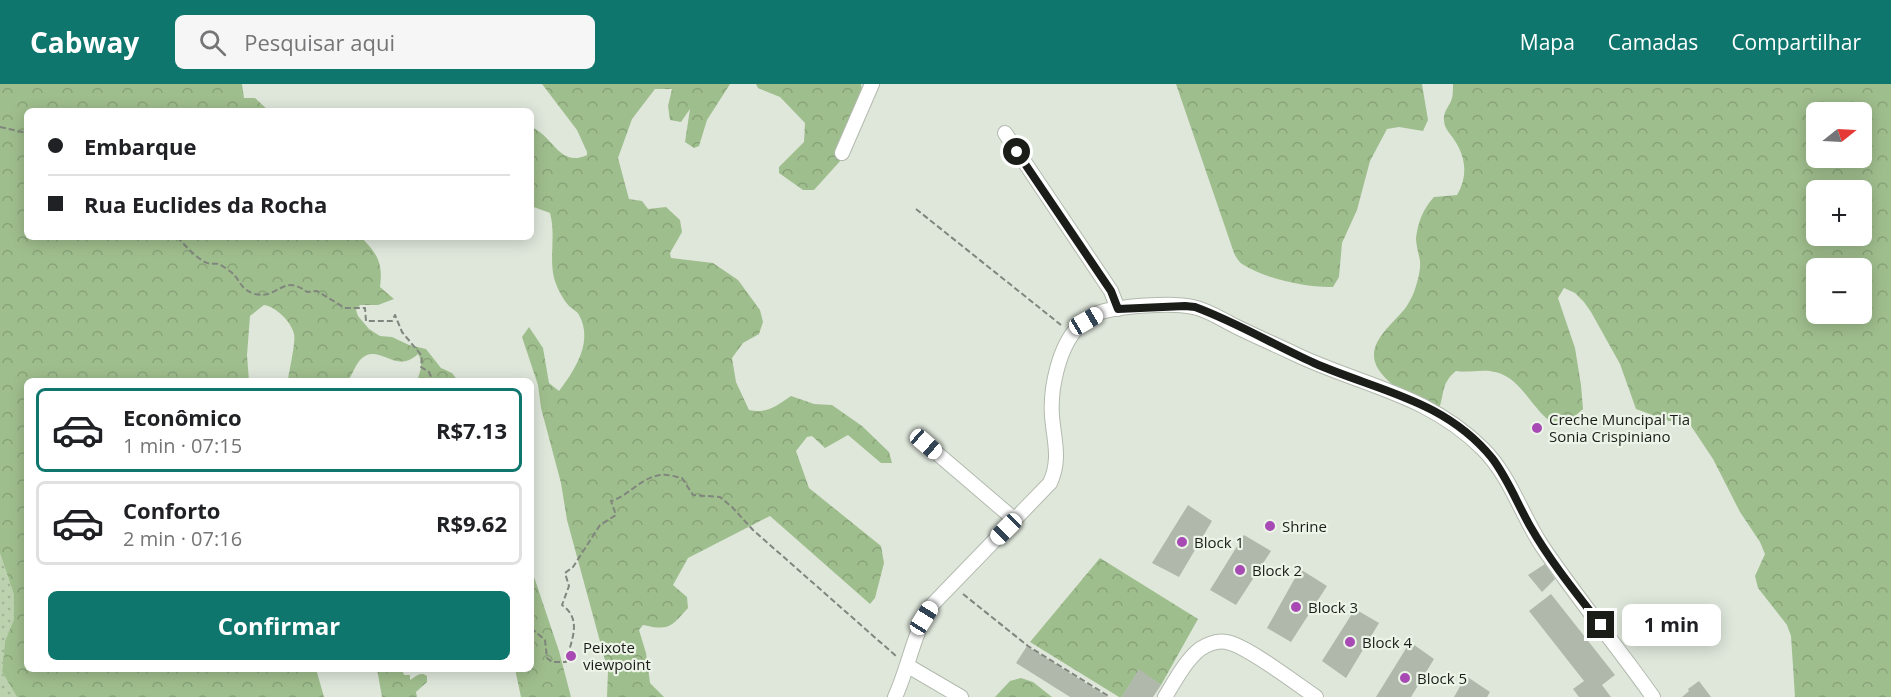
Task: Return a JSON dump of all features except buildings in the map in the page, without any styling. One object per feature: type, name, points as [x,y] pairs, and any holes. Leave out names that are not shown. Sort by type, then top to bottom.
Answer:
[{"type":"street","points":[[842,153],[872,84]]},
{"type":"street","points":[[1005,133],[1111,291],[1118,309]]},
{"type":"street","points":[[895,697],[924,618],[938,598],[1050,483],[1055,472],[1057,456],[1052,402],[1058,369],[1072,335],[1086,321],[1098,314],[1118,309],[1185,306],[1195,307],[1326,368],[1400,394],[1446,418],[1463,431],[1492,459],[1510,486],[1542,546],[1653,697]]},
{"type":"street","points":[[926,444],[1015,520]]},
{"type":"street","points":[[1165,697],[1191,658],[1201,648],[1214,642],[1224,641],[1239,646],[1316,697]]},
{"type":"street","points":[[908,666],[961,697]]},
{"type":"street","points":[[1174,682],[1174,697]]},
{"type":"path","points":[[0,128],[24,132]]},
{"type":"path","points":[[916,209],[1072,335]]},
{"type":"path","points":[[180,240],[206,263],[219,264],[234,274],[240,286],[258,295],[277,291],[288,284],[297,285],[307,292],[317,291],[345,308],[365,308],[366,321],[392,321],[395,315],[402,332],[422,356],[421,367],[429,372],[432,378]]},
{"type":"path","points":[[534,631],[544,640],[547,658],[552,662],[566,662],[575,623],[570,611],[562,605],[569,586],[565,573],[573,567],[600,525],[616,515],[611,501],[622,498],[639,484],[662,474],[682,478],[693,495],[720,497],[753,530],[908,666]]},
{"type":"path","points":[[1270,526],[1273,531]]},
{"type":"path","points":[[951,585],[1028,646],[1110,697]]},
{"type":"green space","points":[[0,84],[242,84],[244,98],[255,98],[266,108],[24,108],[24,240],[364,240],[372,249],[380,265],[380,287],[394,299],[378,305],[360,305],[356,310],[358,316],[369,329],[380,336],[392,337],[409,345],[426,349],[441,368],[452,373],[456,378],[418,378],[421,364],[418,354],[409,360],[400,361],[371,354],[360,360],[350,378],[288,378],[294,334],[290,324],[282,315],[264,305],[250,316],[247,355],[249,378],[24,378],[24,672],[317,672],[324,697],[17,697],[2,672],[5,641],[14,619],[14,595],[0,553]]},
{"type":"green space","points":[[542,84],[730,84],[707,120],[699,146],[694,148],[685,142],[690,109],[681,122],[670,120],[668,106],[672,89],[655,89],[632,119],[618,158],[629,199],[642,201],[648,209],[666,207],[680,220],[682,232],[670,253],[671,258],[713,263],[738,280],[760,310],[763,322],[759,334],[743,343],[732,358],[736,382],[749,410],[766,410],[791,396],[814,404],[832,405],[862,426],[889,452],[892,463],[881,463],[848,435],[825,448],[812,436],[807,437],[796,451],[809,488],[881,546],[884,563],[875,598],[870,604],[770,516],[688,558],[673,585],[687,597],[688,608],[669,626],[659,628],[643,625],[639,630],[646,653],[650,683],[664,697],[607,697],[608,671],[567,520],[561,483],[541,408],[538,385],[522,337],[529,327],[543,348],[549,383],[559,391],[576,365],[583,346],[584,335],[579,315],[564,300],[554,278],[550,213],[534,207],[534,128],[563,154],[577,158],[587,155],[587,152],[577,130]]},
{"type":"green space","points":[[756,84],[861,84],[862,90],[842,159],[814,190],[803,190],[779,173],[779,167],[804,142],[805,123],[780,97],[758,88]]},
{"type":"green space","points":[[1176,84],[1422,84],[1428,120],[1423,131],[1399,127],[1387,129],[1370,161],[1357,210],[1342,243],[1339,277],[1333,287],[1299,284],[1274,278],[1251,269],[1239,261],[1234,253]]},
{"type":"green space","points":[[1453,84],[1891,84],[1891,697],[1795,697],[1791,636],[1787,625],[1758,588],[1755,576],[1765,554],[1760,542],[1740,512],[1713,459],[1691,426],[1681,421],[1669,421],[1636,409],[1620,364],[1591,312],[1575,293],[1564,288],[1558,298],[1575,348],[1581,385],[1583,409],[1574,417],[1551,422],[1514,382],[1499,373],[1483,371],[1456,371],[1447,381],[1437,413],[1402,391],[1379,370],[1374,355],[1378,341],[1404,310],[1414,292],[1420,265],[1416,238],[1422,216],[1434,197],[1457,195],[1463,181],[1462,154],[1444,123],[1444,117],[1452,98]]},
{"type":"green space","points":[[0,553],[14,595],[14,619],[5,641],[2,672],[17,697],[0,697]]},
{"type":"green space","points":[[1100,558],[1198,619],[1161,685],[1139,670],[1122,697],[1119,697],[1030,642]]},
{"type":"green space","points":[[534,577],[559,651],[571,697],[521,697],[516,672],[534,672]]},
{"type":"green space","points":[[378,672],[403,672],[404,675],[410,675],[410,680],[418,675],[427,676],[427,682],[416,692],[417,697],[382,697]]},
{"type":"green space","points":[[1021,678],[1033,682],[1052,697],[995,697],[1010,681]]},
{"type":"place","name":"Creche Muncipal Tia Sonia Crispiniano","points":[[1537,428]]},
{"type":"place","name":"Shrine","points":[[1270,526]]},
{"type":"place","name":"Block 1","points":[[1182,542]]},
{"type":"place","name":"Block 2","points":[[1240,570]]},
{"type":"place","name":"Block 3","points":[[1296,607]]},
{"type":"place","name":"Block 4","points":[[1350,642]]},
{"type":"place","name":"Peixote viewpoint","points":[[571,656]]},
{"type":"place","name":"Block 5","points":[[1405,678]]},
{"type":"route","points":[[1017,152],[1054,210],[1111,291],[1118,309],[1195,307],[1326,368],[1424,405],[1463,431],[1492,459],[1510,486],[1542,546],[1601,625]]}]
